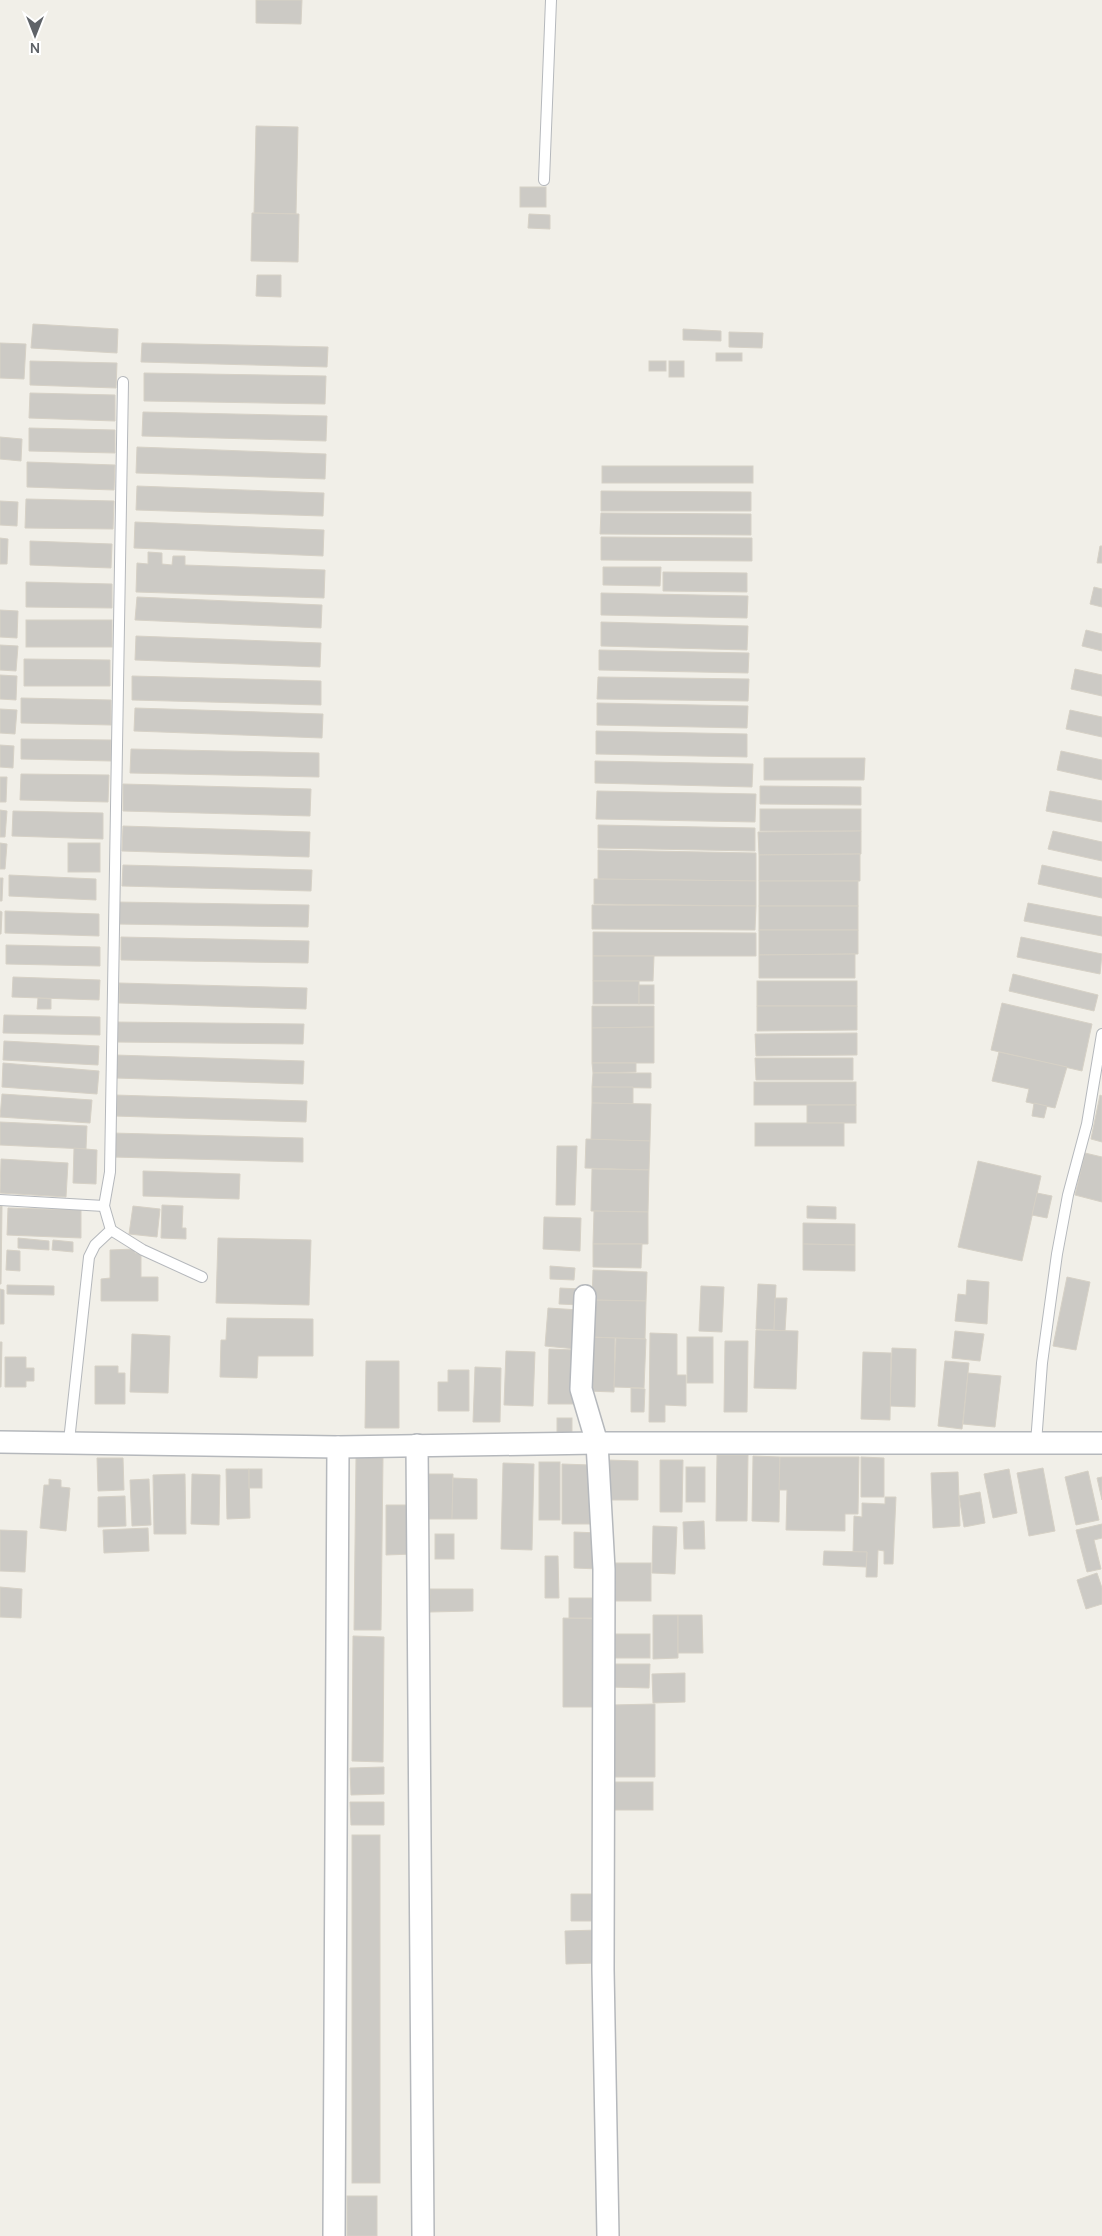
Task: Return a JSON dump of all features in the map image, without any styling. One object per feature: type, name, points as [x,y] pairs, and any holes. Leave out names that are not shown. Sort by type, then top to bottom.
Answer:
[{"type":"street","points":[[585,1296],[581,1389],[597,1443],[604,1569],[603,1970],[608,2236]]},
{"type":"street","points":[[0,1442],[69,1441],[338,1447],[597,1443],[1102,1443]]},
{"type":"street","points":[[417,1445],[423,2236]]},
{"type":"street","points":[[334,2236],[338,1447]]},
{"type":"lane","points":[[544,180],[551,0]]},
{"type":"lane","points":[[124,382],[110,1172],[104,1206],[111,1230],[142,1250],[202,1277]]},
{"type":"lane","points":[[1036,1443],[1042,1363],[1057,1254],[1068,1195],[1087,1124],[1102,1034]]},
{"type":"lane","points":[[0,1200],[104,1206]]},
{"type":"lane","points":[[69,1441],[89,1257],[95,1245],[111,1230]]},
{"type":"building","points":[[256,0],[302,0],[301,24],[256,23]]},
{"type":"building","points":[[256,126],[298,127],[296,214],[254,213]]},
{"type":"building","points":[[520,187],[546,187],[546,207],[520,207]]},
{"type":"building","points":[[252,213],[299,214],[298,262],[251,261]]},
{"type":"building","points":[[529,214],[550,215],[550,229],[528,228]]},
{"type":"building","points":[[257,275],[281,275],[281,297],[256,296]]},
{"type":"building","points":[[33,324],[118,329],[117,353],[31,348]]},
{"type":"building","points":[[683,329],[721,331],[721,341],[683,340]]},
{"type":"building","points":[[729,332],[763,333],[762,348],[729,347]]},
{"type":"building","points":[[0,343],[26,344],[24,379],[0,378]]},
{"type":"building","points":[[142,343],[328,347],[327,367],[141,362]]},
{"type":"building","points":[[716,353],[742,353],[742,361],[716,361]]},
{"type":"building","points":[[30,361],[117,363],[116,388],[30,385]]},
{"type":"building","points":[[649,361],[666,361],[666,371],[649,371]]},
{"type":"building","points":[[669,361],[684,361],[684,377],[669,377]]},
{"type":"building","points":[[144,373],[326,376],[325,404],[144,401]]},
{"type":"building","points":[[30,393],[115,395],[115,421],[29,418]]},
{"type":"building","points":[[143,412],[327,416],[326,441],[142,436]]},
{"type":"building","points":[[29,428],[115,430],[115,453],[29,451]]},
{"type":"building","points":[[0,437],[22,439],[21,461],[0,459]]},
{"type":"building","points":[[137,447],[326,454],[325,479],[136,473]]},
{"type":"building","points":[[27,462],[115,465],[114,490],[27,487]]},
{"type":"building","points":[[602,466],[753,466],[753,483],[602,483]]},
{"type":"building","points":[[137,486],[324,493],[323,516],[136,510]]},
{"type":"building","points":[[601,491],[751,492],[751,511],[601,511]]},
{"type":"building","points":[[26,499],[114,501],[113,529],[25,528]]},
{"type":"building","points":[[0,501],[18,502],[17,526],[0,525]]},
{"type":"building","points":[[601,513],[751,514],[751,535],[600,534]]},
{"type":"building","points":[[135,522],[324,530],[323,556],[134,548]]},
{"type":"building","points":[[601,537],[752,538],[752,561],[601,560]]},
{"type":"building","points":[[0,538],[8,539],[7,564],[0,564]]},
{"type":"building","points":[[30,541],[112,544],[111,568],[30,565]]},
{"type":"building","points":[[1100,546],[1102,546],[1102,563],[1097,563]]},
{"type":"building","points":[[148,552],[162,553],[162,564],[172,565],[173,556],[185,556],[185,565],[325,570],[324,598],[136,592],[137,563],[148,564]]},
{"type":"building","points":[[603,567],[661,567],[660,586],[603,585]]},
{"type":"building","points":[[663,572],[747,573],[747,592],[663,591]]},
{"type":"building","points":[[26,582],[112,584],[112,608],[26,607]]},
{"type":"building","points":[[1094,587],[1102,589],[1102,607],[1090,604]]},
{"type":"building","points":[[601,593],[748,596],[747,618],[601,615]]},
{"type":"building","points":[[137,597],[322,605],[321,628],[135,620]]},
{"type":"building","points":[[0,610],[18,611],[17,638],[0,637]]},
{"type":"building","points":[[26,620],[112,620],[112,647],[26,647]]},
{"type":"building","points":[[601,622],[748,626],[747,650],[601,646]]},
{"type":"building","points":[[1086,630],[1102,634],[1102,651],[1082,646]]},
{"type":"building","points":[[136,636],[321,643],[320,667],[135,660]]},
{"type":"building","points":[[0,645],[18,646],[16,671],[0,670]]},
{"type":"building","points":[[599,650],[749,653],[748,673],[599,670]]},
{"type":"building","points":[[24,659],[110,660],[110,686],[24,686]]},
{"type":"building","points":[[1075,669],[1102,675],[1102,696],[1071,689]]},
{"type":"building","points":[[0,675],[17,676],[16,700],[0,699]]},
{"type":"building","points":[[132,676],[321,681],[321,705],[132,700]]},
{"type":"building","points":[[598,677],[749,679],[748,701],[597,699]]},
{"type":"building","points":[[21,698],[111,700],[111,725],[21,723]]},
{"type":"building","points":[[597,703],[748,706],[747,728],[597,725]]},
{"type":"building","points":[[135,708],[323,714],[322,738],[134,731]]},
{"type":"building","points":[[0,709],[17,710],[15,734],[0,733]]},
{"type":"building","points":[[1070,710],[1102,717],[1102,737],[1066,729]]},
{"type":"building","points":[[596,731],[747,734],[747,757],[596,754]]},
{"type":"building","points":[[21,739],[111,740],[111,761],[21,759]]},
{"type":"building","points":[[0,745],[14,746],[13,768],[0,767]]},
{"type":"building","points":[[131,749],[319,753],[319,777],[130,773]]},
{"type":"building","points":[[1061,751],[1102,760],[1102,780],[1057,770]]},
{"type":"building","points":[[764,758],[865,758],[864,780],[764,780]]},
{"type":"building","points":[[595,761],[753,764],[752,787],[595,783]]},
{"type":"building","points":[[21,774],[109,775],[108,802],[20,800]]},
{"type":"building","points":[[0,777],[7,777],[6,802],[0,802]]},
{"type":"building","points":[[123,784],[311,789],[310,816],[123,811]]},
{"type":"building","points":[[760,786],[861,787],[861,805],[760,804]]},
{"type":"building","points":[[597,791],[756,794],[755,822],[596,819]]},
{"type":"building","points":[[1050,791],[1102,801],[1102,822],[1046,811]]},
{"type":"building","points":[[760,809],[861,809],[861,831],[760,831]]},
{"type":"building","points":[[0,810],[7,811],[5,837],[0,837]]},
{"type":"building","points":[[13,811],[103,813],[103,839],[12,836]]},
{"type":"building","points":[[598,825],[755,828],[755,851],[598,848]]},
{"type":"building","points":[[123,826],[310,832],[309,857],[122,851]]},
{"type":"building","points":[[861,831],[861,854],[759,855],[758,832]]},
{"type":"building","points":[[1053,831],[1102,842],[1102,861],[1048,849]]},
{"type":"building","points":[[0,843],[7,844],[5,869],[0,869]]},
{"type":"building","points":[[68,843],[100,843],[100,872],[68,872]]},
{"type":"building","points":[[598,850],[756,853],[756,881],[598,879]]},
{"type":"building","points":[[860,854],[860,881],[759,881],[759,855]]},
{"type":"building","points":[[123,865],[312,870],[311,891],[122,886]]},
{"type":"building","points":[[1042,865],[1102,878],[1102,898],[1038,884]]},
{"type":"building","points":[[9,875],[96,879],[96,900],[9,896]]},
{"type":"building","points":[[0,878],[3,878],[2,901],[0,901]]},
{"type":"building","points":[[594,879],[756,881],[756,906],[594,904]]},
{"type":"building","points":[[759,881],[858,881],[858,906],[759,906]]},
{"type":"building","points":[[116,902],[309,905],[308,927],[116,924]]},
{"type":"building","points":[[1028,903],[1102,917],[1102,936],[1024,921]]},
{"type":"building","points":[[592,905],[756,906],[755,930],[592,929]]},
{"type":"building","points":[[759,906],[858,906],[858,930],[759,930]]},
{"type":"building","points":[[0,911],[2,912],[1,934],[0,934]]},
{"type":"building","points":[[5,911],[99,914],[99,936],[5,933]]},
{"type":"building","points":[[759,930],[858,930],[858,954],[759,955]]},
{"type":"building","points":[[593,932],[756,933],[756,956],[593,956]]},
{"type":"building","points":[[121,937],[309,941],[308,963],[121,960]]},
{"type":"building","points":[[1021,937],[1102,954],[1100,974],[1017,957]]},
{"type":"building","points":[[6,945],[100,947],[100,966],[6,964]]},
{"type":"building","points":[[855,954],[855,978],[759,978],[759,955]]},
{"type":"building","points":[[593,956],[654,956],[653,981],[593,981]]},
{"type":"building","points":[[1013,974],[1098,995],[1094,1011],[1009,991]]},
{"type":"building","points":[[13,977],[100,980],[99,1000],[12,997]]},
{"type":"building","points":[[593,981],[639,981],[639,1004],[593,1004]]},
{"type":"building","points":[[757,981],[857,981],[857,1006],[757,1006]]},
{"type":"building","points":[[119,983],[307,988],[306,1009],[119,1003]]},
{"type":"building","points":[[639,985],[654,985],[654,1004],[639,1004]]},
{"type":"building","points":[[38,998],[51,999],[51,1009],[37,1009]]},
{"type":"building","points":[[1002,1003],[1092,1024],[1082,1071],[991,1050]]},
{"type":"building","points":[[592,1006],[654,1006],[654,1027],[592,1028]]},
{"type":"building","points":[[757,1006],[857,1006],[857,1030],[757,1031]]},
{"type":"building","points":[[4,1015],[100,1017],[100,1035],[3,1033]]},
{"type":"building","points":[[114,1022],[304,1024],[303,1044],[114,1042]]},
{"type":"building","points":[[654,1027],[654,1063],[592,1063],[592,1028]]},
{"type":"building","points":[[857,1033],[857,1055],[756,1056],[755,1034]]},
{"type":"building","points":[[4,1041],[99,1046],[98,1065],[3,1060]]},
{"type":"building","points":[[999,1052],[1067,1067],[1055,1108],[1026,1102],[1029,1089],[992,1081]]},
{"type":"building","points":[[115,1055],[304,1061],[303,1084],[115,1078]]},
{"type":"building","points":[[755,1058],[853,1058],[853,1080],[756,1080]]},
{"type":"building","points":[[3,1063],[99,1071],[97,1094],[2,1087]]},
{"type":"building","points":[[592,1063],[636,1063],[636,1072],[593,1073]]},
{"type":"building","points":[[593,1073],[651,1073],[651,1088],[592,1087]]},
{"type":"building","points":[[754,1082],[856,1082],[856,1105],[754,1105]]},
{"type":"building","points":[[592,1087],[633,1087],[633,1104],[592,1103]]},
{"type":"building","points":[[2,1094],[92,1100],[90,1123],[0,1117]]},
{"type":"building","points":[[115,1095],[307,1101],[306,1122],[114,1116]]},
{"type":"building","points":[[1100,1095],[1102,1096],[1102,1142],[1091,1139]]},
{"type":"building","points":[[592,1103],[651,1104],[650,1141],[591,1140]]},
{"type":"building","points":[[1034,1103],[1047,1106],[1044,1118],[1032,1116]]},
{"type":"building","points":[[807,1105],[856,1105],[856,1123],[807,1123]]},
{"type":"building","points":[[0,1122],[87,1126],[86,1149],[0,1145]]},
{"type":"building","points":[[755,1123],[844,1123],[844,1146],[755,1146]]},
{"type":"building","points":[[112,1133],[303,1138],[303,1162],[112,1157]]},
{"type":"building","points":[[586,1139],[650,1141],[649,1170],[585,1168]]},
{"type":"building","points":[[557,1146],[577,1146],[575,1205],[556,1205]]},
{"type":"building","points":[[74,1148],[97,1150],[96,1184],[73,1183]]},
{"type":"building","points":[[1085,1153],[1102,1157],[1102,1202],[1075,1195]]},
{"type":"building","points":[[1,1159],[68,1163],[66,1197],[0,1193]]},
{"type":"building","points":[[978,1161],[1041,1176],[1022,1261],[958,1247]]},
{"type":"building","points":[[592,1169],[649,1170],[648,1212],[591,1211]]},
{"type":"building","points":[[143,1171],[240,1174],[239,1199],[143,1196]]},
{"type":"building","points":[[1037,1193],[1052,1196],[1047,1218],[1032,1215]]},
{"type":"building","points":[[162,1205],[183,1206],[182,1228],[186,1228],[186,1239],[161,1238]]},
{"type":"building","points":[[0,1206],[2,1206],[1,1284],[0,1284]]},
{"type":"building","points":[[133,1206],[160,1209],[157,1237],[129,1234]]},
{"type":"building","points":[[807,1206],[836,1207],[836,1219],[807,1218]]},
{"type":"building","points":[[8,1208],[81,1210],[81,1238],[7,1235]]},
{"type":"building","points":[[594,1211],[648,1212],[648,1244],[593,1244]]},
{"type":"building","points":[[544,1217],[581,1218],[580,1251],[543,1249]]},
{"type":"building","points":[[803,1223],[855,1224],[855,1245],[803,1244]]},
{"type":"building","points":[[18,1238],[49,1241],[49,1250],[18,1248]]},
{"type":"building","points":[[218,1238],[311,1240],[309,1305],[216,1303]]},
{"type":"building","points":[[53,1240],[73,1242],[73,1252],[52,1250]]},
{"type":"building","points":[[593,1244],[642,1244],[641,1268],[593,1267]]},
{"type":"building","points":[[803,1244],[855,1245],[855,1271],[803,1270]]},
{"type":"building","points":[[135,1249],[135,1253],[141,1253],[141,1277],[158,1277],[158,1301],[101,1301],[101,1279],[110,1278],[110,1250]]},
{"type":"building","points":[[7,1250],[20,1251],[20,1271],[6,1270]]},
{"type":"building","points":[[550,1266],[575,1268],[574,1280],[550,1279]]},
{"type":"building","points":[[593,1270],[647,1272],[646,1301],[592,1300]]},
{"type":"building","points":[[1067,1277],[1090,1282],[1076,1350],[1053,1346]]},
{"type":"building","points":[[967,1280],[989,1282],[987,1324],[955,1321],[958,1294],[966,1295]]},
{"type":"building","points":[[758,1284],[776,1285],[774,1330],[756,1329]]},
{"type":"building","points":[[7,1285],[54,1286],[54,1295],[7,1294]]},
{"type":"building","points":[[701,1286],[724,1287],[722,1332],[699,1331]]},
{"type":"building","points":[[560,1288],[581,1289],[581,1305],[559,1304]]},
{"type":"building","points":[[0,1289],[4,1290],[4,1324],[0,1324]]},
{"type":"building","points":[[775,1298],[787,1298],[785,1331],[774,1330]]},
{"type":"building","points":[[592,1300],[646,1301],[645,1339],[591,1337]]},
{"type":"building","points":[[548,1308],[579,1310],[576,1349],[545,1346]]},
{"type":"building","points":[[227,1318],[313,1319],[313,1356],[258,1356],[257,1378],[220,1377],[221,1340],[226,1340]]},
{"type":"building","points":[[756,1330],[798,1331],[796,1389],[754,1388]]},
{"type":"building","points":[[955,1331],[984,1334],[980,1361],[952,1358]]},
{"type":"building","points":[[650,1333],[677,1334],[677,1375],[686,1375],[686,1406],[665,1405],[665,1422],[649,1422]]},
{"type":"building","points":[[132,1334],[170,1336],[168,1393],[130,1392]]},
{"type":"building","points":[[588,1337],[615,1338],[614,1392],[587,1391]]},
{"type":"building","points":[[687,1337],[713,1337],[713,1383],[687,1383]]},
{"type":"building","points":[[616,1338],[646,1339],[644,1388],[614,1387]]},
{"type":"building","points":[[725,1341],[748,1341],[747,1412],[724,1412]]},
{"type":"building","points":[[0,1342],[2,1342],[1,1387],[0,1387]]},
{"type":"building","points":[[892,1348],[916,1349],[915,1407],[890,1406]]},
{"type":"building","points":[[549,1349],[576,1350],[576,1404],[548,1404]]},
{"type":"building","points":[[506,1351],[535,1352],[533,1406],[504,1405]]},
{"type":"building","points":[[863,1352],[891,1353],[890,1420],[861,1419]]},
{"type":"building","points":[[5,1357],[26,1357],[26,1368],[34,1368],[34,1381],[26,1381],[26,1387],[5,1387]]},
{"type":"building","points":[[366,1361],[399,1361],[399,1428],[365,1428]]},
{"type":"building","points":[[945,1361],[969,1363],[962,1429],[938,1426]]},
{"type":"building","points":[[95,1366],[118,1366],[118,1373],[125,1373],[125,1404],[95,1404]]},
{"type":"building","points":[[475,1367],[501,1368],[500,1422],[473,1422]]},
{"type":"building","points":[[448,1370],[469,1370],[469,1411],[438,1411],[438,1382],[448,1382]]},
{"type":"building","points":[[968,1373],[1001,1376],[995,1427],[963,1424]]},
{"type":"building","points":[[631,1388],[645,1389],[644,1412],[631,1412]]},
{"type":"building","points":[[557,1418],[572,1418],[572,1433],[557,1433]]},
{"type":"building","points":[[717,1455],[748,1455],[747,1521],[716,1521]]},
{"type":"building","points":[[753,1456],[780,1457],[779,1522],[752,1521]]},
{"type":"building","points":[[356,1457],[383,1458],[381,1630],[354,1630]]},
{"type":"building","points":[[780,1457],[859,1457],[858,1514],[845,1514],[845,1531],[786,1530],[787,1490],[779,1490]]},
{"type":"building","points":[[861,1457],[884,1458],[884,1497],[861,1497]]},
{"type":"building","points":[[97,1458],[123,1458],[124,1490],[98,1491]]},
{"type":"building","points":[[608,1460],[638,1461],[638,1500],[608,1500]]},
{"type":"building","points":[[660,1460],[683,1460],[682,1512],[660,1512]]},
{"type":"building","points":[[539,1462],[560,1462],[560,1520],[539,1520]]},
{"type":"building","points":[[503,1463],[534,1464],[532,1550],[501,1549]]},
{"type":"building","points":[[562,1464],[590,1465],[590,1524],[562,1524]]},
{"type":"building","points":[[686,1467],[705,1467],[705,1502],[686,1502]]},
{"type":"building","points":[[1043,1468],[1055,1531],[1029,1536],[1017,1473]]},
{"type":"building","points":[[226,1469],[249,1469],[250,1518],[227,1519]]},
{"type":"building","points":[[249,1469],[262,1469],[262,1488],[249,1488]]},
{"type":"building","points":[[1009,1469],[1017,1513],[993,1518],[984,1474]]},
{"type":"building","points":[[1088,1471],[1099,1520],[1076,1525],[1065,1477]]},
{"type":"building","points":[[958,1472],[960,1526],[933,1528],[931,1473]]},
{"type":"building","points":[[185,1474],[186,1534],[154,1534],[153,1475]]},
{"type":"building","points":[[192,1474],[220,1475],[219,1525],[191,1524]]},
{"type":"building","points":[[423,1474],[453,1474],[452,1519],[423,1519]]},
{"type":"building","points":[[1102,1477],[1102,1500],[1097,1478]]},
{"type":"building","points":[[453,1478],[477,1479],[477,1519],[452,1519]]},
{"type":"building","points":[[49,1479],[61,1480],[61,1487],[70,1488],[66,1531],[40,1528],[44,1485],[49,1485]]},
{"type":"building","points":[[149,1479],[151,1525],[132,1526],[130,1480]]},
{"type":"building","points":[[980,1492],[985,1523],[964,1527],[959,1496]]},
{"type":"building","points":[[125,1496],[126,1526],[98,1527],[98,1497]]},
{"type":"building","points":[[885,1497],[896,1497],[893,1564],[884,1564],[884,1551],[878,1550],[877,1577],[866,1577],[867,1552],[853,1552],[854,1516],[862,1517],[862,1503],[885,1504]]},
{"type":"building","points":[[386,1505],[412,1505],[413,1554],[386,1555]]},
{"type":"building","points":[[704,1521],[705,1549],[684,1549],[683,1522]]},
{"type":"building","points":[[1102,1524],[1102,1538],[1094,1540],[1101,1569],[1087,1572],[1076,1530]]},
{"type":"building","points":[[653,1526],[677,1527],[675,1574],[652,1573]]},
{"type":"building","points":[[148,1528],[149,1551],[104,1553],[103,1530]]},
{"type":"building","points":[[0,1530],[27,1531],[25,1572],[0,1571]]},
{"type":"building","points":[[574,1532],[599,1533],[599,1569],[574,1568]]},
{"type":"building","points":[[435,1534],[454,1534],[454,1559],[435,1559]]},
{"type":"building","points":[[824,1551],[867,1552],[866,1567],[823,1565]]},
{"type":"building","points":[[545,1556],[558,1556],[559,1598],[545,1598]]},
{"type":"building","points":[[611,1563],[651,1563],[651,1601],[611,1601]]},
{"type":"building","points":[[1097,1573],[1102,1588],[1102,1604],[1086,1609],[1077,1580]]},
{"type":"building","points":[[0,1587],[22,1589],[21,1618],[0,1617]]},
{"type":"building","points":[[430,1589],[473,1589],[473,1611],[430,1612]]},
{"type":"building","points":[[569,1598],[594,1598],[594,1618],[569,1618]]},
{"type":"building","points":[[653,1615],[678,1615],[678,1658],[653,1659]]},
{"type":"building","points":[[678,1615],[702,1615],[703,1653],[678,1653]]},
{"type":"building","points":[[563,1618],[600,1619],[600,1707],[563,1707]]},
{"type":"building","points":[[615,1634],[650,1634],[650,1658],[615,1658]]},
{"type":"building","points":[[353,1636],[384,1637],[383,1762],[352,1761]]},
{"type":"building","points":[[609,1664],[650,1664],[649,1688],[609,1687]]},
{"type":"building","points":[[685,1673],[685,1702],[653,1703],[652,1674]]},
{"type":"building","points":[[655,1704],[655,1777],[612,1777],[612,1705]]},
{"type":"building","points":[[384,1767],[384,1794],[351,1795],[350,1768]]},
{"type":"building","points":[[612,1782],[653,1782],[653,1810],[612,1810]]},
{"type":"building","points":[[350,1802],[384,1802],[384,1825],[351,1825]]},
{"type":"building","points":[[352,1835],[380,1835],[380,2183],[352,2183]]},
{"type":"building","points":[[571,1894],[601,1894],[600,1921],[571,1921]]},
{"type":"building","points":[[597,1930],[597,1963],[566,1964],[565,1931]]},
{"type":"building","points":[[347,2196],[377,2196],[377,2236],[347,2236]]}]
